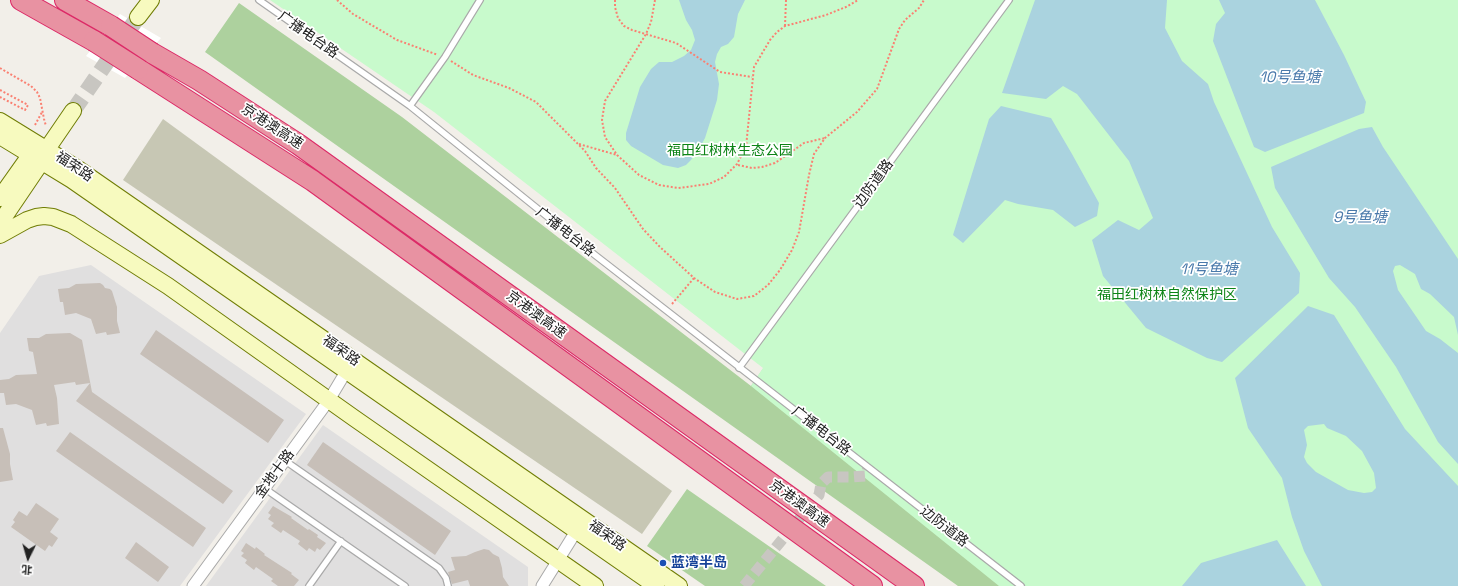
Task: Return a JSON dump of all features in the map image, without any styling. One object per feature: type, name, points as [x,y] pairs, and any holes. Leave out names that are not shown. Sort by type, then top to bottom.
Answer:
[{"type":"highway","name":"京港澳高速","points":[[65,0],[111,26],[199,80],[298,144],[914,586]]},
{"type":"highway","name":"京港澳高速","points":[[28,4],[94,41],[313,181],[872,586]]},
{"type":"main road","points":[[138,17],[151,0]]},
{"type":"main road","points":[[0,198],[40,155],[73,111]]},
{"type":"main road","name":"福荣路","points":[[0,121],[40,155]]},
{"type":"main road","name":"福荣路","points":[[0,136],[40,155],[78,169],[350,366],[580,525],[679,586]]},
{"type":"main road","points":[[0,223],[40,155]]},
{"type":"main road","points":[[0,235],[27,220],[36,217],[53,217],[71,224],[173,290],[595,586]]},
{"type":"main road","name":"福荣路","points":[[580,525],[656,586]]},
{"type":"street","name":"金地十路","points":[[193,586],[328,400],[350,366]]},
{"type":"street","points":[[542,586],[580,525]]},
{"type":"lane","name":"广播电台路","points":[[259,0],[410,106],[534,207],[868,468]]},
{"type":"lane","points":[[410,106],[444,57],[480,0]]},
{"type":"lane","name":"边防道路","points":[[739,368],[1009,0]]},
{"type":"lane","points":[[284,460],[439,568],[446,578],[448,586]]},
{"type":"lane","name":"边防道路","points":[[868,468],[1021,586]]},
{"type":"lane","points":[[264,488],[405,586]]},
{"type":"lane","points":[[309,586],[341,541]]},
{"type":"path","points":[[337,0],[353,14],[397,40],[444,57],[473,74],[509,88],[536,102],[585,151],[596,168],[615,188],[643,229],[660,247],[694,278],[715,292],[737,299],[754,296],[768,285],[780,270],[792,250],[799,232],[814,154],[825,138],[857,112],[877,89],[899,29],[905,20],[919,8],[924,0]]},
{"type":"path","points":[[615,0],[618,18],[624,26],[632,30],[676,43],[720,72],[753,77]]},
{"type":"path","points":[[655,0],[651,22],[646,34],[605,101],[602,120],[605,137],[617,155],[640,175],[659,185],[678,188],[709,184],[724,177],[737,164],[746,147],[754,67],[770,40],[785,26],[826,15],[846,7],[858,0]]},
{"type":"path","points":[[785,26],[786,0]]},
{"type":"path","points":[[0,68],[31,86],[37,92],[40,98],[46,126]]},
{"type":"path","points":[[0,90],[28,105],[25,110],[0,97]]},
{"type":"path","points":[[35,126],[42,112]]},
{"type":"path","points":[[737,164],[752,168],[762,167],[775,163],[804,143],[825,138]]},
{"type":"path","points":[[578,144],[617,155]]},
{"type":"path","points":[[666,311],[694,278]]},
{"type":"shaded area","points":[[163,119],[672,491],[642,534],[123,180]]},
{"type":"shaded area","points":[[91,265],[306,414],[180,586],[0,586],[0,333],[39,276]]},
{"type":"shaded area","points":[[323,425],[528,567],[528,586],[206,586]]},
{"type":"green space","name":"福田红树林自然保护区","points":[[270,0],[1458,0],[1458,586],[999,586],[751,386],[763,368],[434,112]]},
{"type":"green space","points":[[1018,0],[1182,586],[958,586],[205,52],[239,3],[402,117],[751,386]]},
{"type":"green space","points":[[687,489],[826,586],[705,586],[647,546]]},
{"type":"water","points":[[679,0],[745,0],[738,14],[734,37],[728,44],[721,47],[717,54],[715,62],[719,84],[717,100],[705,138],[697,153],[690,161],[686,165],[678,168],[663,165],[631,146],[626,140],[626,133],[640,87],[651,69],[659,62],[672,62],[684,56],[691,50],[695,40]]},
{"type":"water","name":"11号鱼塘","points":[[1035,0],[1167,0],[1165,28],[1182,61],[1208,84],[1214,102],[1272,227],[1300,273],[1299,293],[1222,362],[1207,358],[1146,328],[1103,276],[1092,240],[1118,220],[1139,230],[1153,218],[1129,161],[1077,94],[1063,86],[1046,99],[1002,93]]},
{"type":"water","name":"10号鱼塘","points":[[1219,0],[1315,0],[1344,55],[1366,102],[1364,113],[1265,152],[1254,147],[1213,41],[1216,24],[1225,13]]},
{"type":"water","points":[[1001,106],[1051,118],[1099,203],[1097,216],[1075,227],[1053,210],[1018,204],[1005,200],[963,243],[953,235],[989,119]]},
{"type":"water","name":"9号鱼塘","points":[[1372,127],[1383,147],[1458,259],[1458,335],[1454,317],[1430,294],[1421,289],[1415,274],[1400,265],[1395,266],[1393,271],[1398,290],[1426,331],[1440,339],[1458,353],[1458,464],[1438,442],[1396,367],[1355,307],[1329,278],[1275,188],[1271,167],[1359,129]]},
{"type":"water","points":[[1308,306],[1334,315],[1405,429],[1458,486],[1458,586],[1322,586],[1304,551],[1292,517],[1282,478],[1248,428],[1235,378]],"holes":[[[1324,424],[1327,428],[1346,436],[1362,451],[1374,473],[1376,488],[1372,492],[1364,493],[1348,490],[1316,472],[1307,463],[1304,457],[1307,445],[1304,430],[1308,426]]]},
{"type":"water","points":[[1277,540],[1306,586],[1182,586],[1201,563]]},
{"type":"pier","points":[[120,14],[161,38],[125,78],[86,56]]},
{"type":"building","points":[[100,283],[105,288],[112,291],[117,307],[117,321],[120,333],[107,335],[106,332],[96,334],[91,319],[76,313],[65,315],[63,302],[60,302],[58,289],[69,288],[76,284]]},
{"type":"building","points":[[156,330],[284,420],[268,443],[140,354]]},
{"type":"building","points":[[70,333],[82,340],[92,392],[233,491],[223,504],[76,401],[90,383],[76,385],[75,382],[54,385],[57,398],[59,424],[47,426],[46,423],[36,425],[32,410],[16,404],[6,405],[4,393],[0,393],[0,380],[9,379],[16,375],[37,374],[33,352],[29,351],[27,338],[39,338],[46,334]]},
{"type":"building","points":[[0,428],[3,428],[10,454],[13,480],[0,482]]},
{"type":"building","points":[[70,432],[206,528],[193,547],[56,451]]},
{"type":"building","points":[[323,442],[451,531],[435,555],[307,465]]},
{"type":"building","points":[[36,503],[59,519],[50,532],[58,538],[52,547],[49,545],[45,551],[11,527],[15,522],[13,520],[19,511],[27,516]]},
{"type":"building","points":[[273,506],[292,517],[291,518],[308,530],[309,529],[318,535],[317,537],[326,543],[320,550],[317,548],[315,552],[309,548],[307,551],[298,544],[300,541],[283,530],[281,533],[271,526],[274,523],[268,519],[271,515],[268,513]]},
{"type":"building","points":[[136,542],[169,567],[158,582],[125,558]]},
{"type":"building","points":[[246,543],[255,549],[256,547],[265,554],[264,555],[292,573],[291,574],[299,580],[294,586],[278,586],[271,581],[273,579],[256,567],[254,570],[245,563],[247,560],[241,556],[244,553],[241,551]]},
{"type":"building","points":[[484,549],[489,550],[499,557],[503,577],[509,586],[470,586],[468,580],[452,584],[448,572],[455,570],[451,557],[466,556]]},
{"type":"tunnel","points":[[73,111],[138,17]]},
{"type":"tunnel","points":[[744,586],[819,495],[821,484],[828,477],[865,476],[868,468]]},
{"type":"place","name":"蓝湾半岛","points":[[663,563]]},
{"type":"park label","name":"福田红树林生态公园","points":[[730,151]]}]
